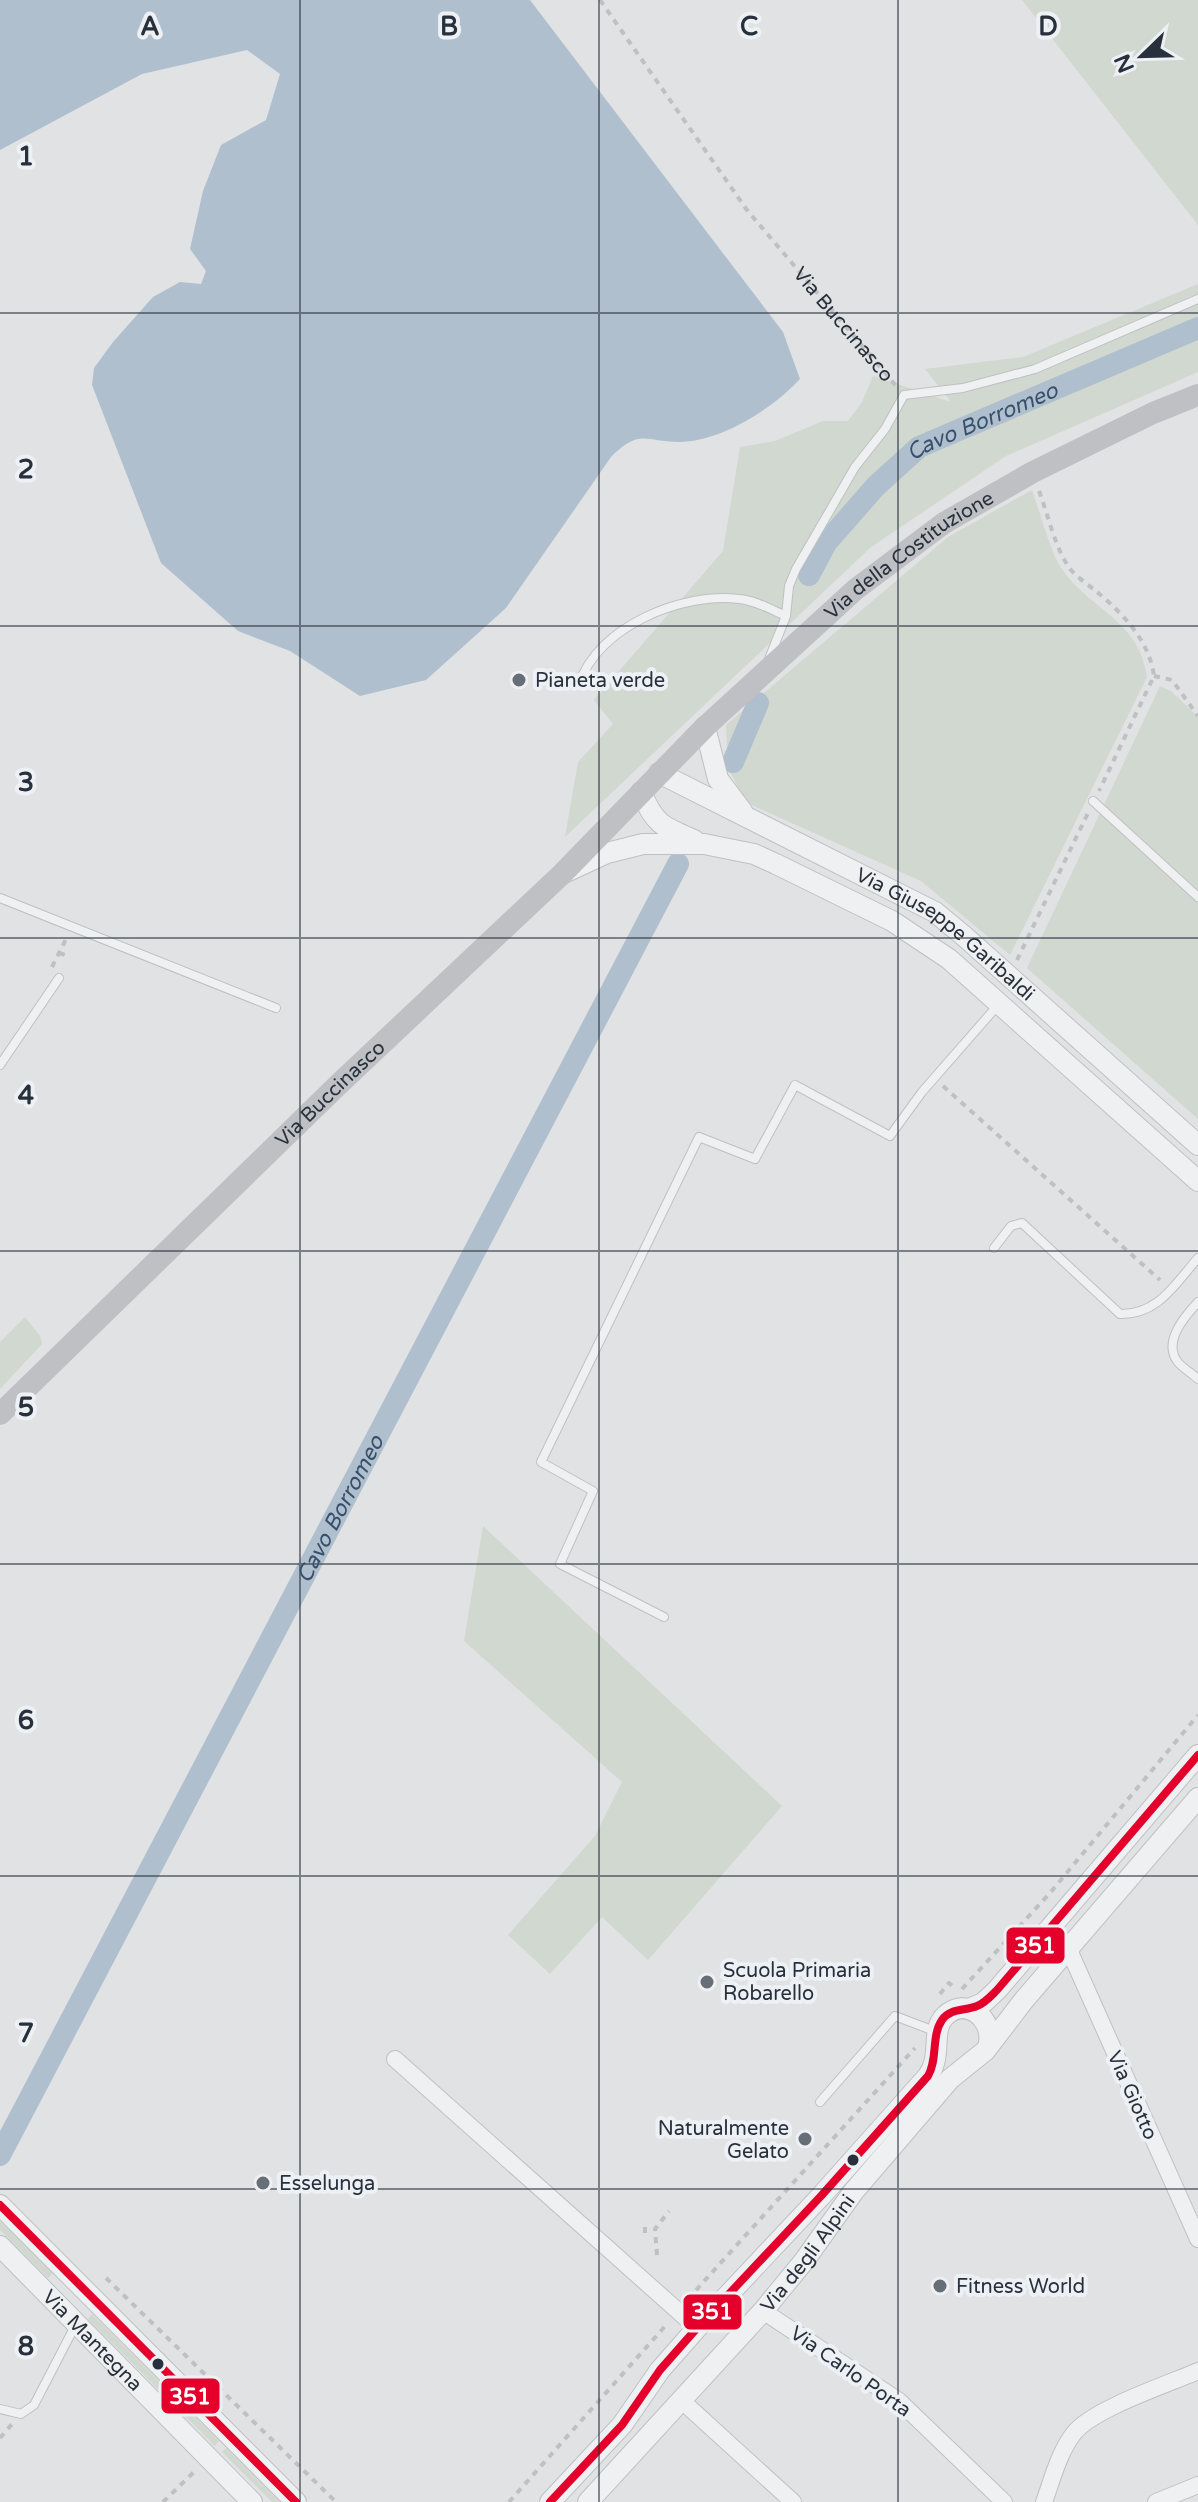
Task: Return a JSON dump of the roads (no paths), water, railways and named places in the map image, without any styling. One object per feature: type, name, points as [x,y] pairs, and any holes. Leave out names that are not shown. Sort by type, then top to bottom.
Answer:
[{"type":"main road","name":"Via della Costituzione","points":[[659,773],[764,671],[856,589],[944,523],[1033,472],[1153,413],[1198,395]]},
{"type":"main road","name":"Via Buccinasco","points":[[0,1414],[339,1084],[562,874],[659,773]]},
{"type":"street","points":[[705,727],[718,779],[747,817]]},
{"type":"street","name":"Via Giuseppe Garibaldi","points":[[659,773],[935,912],[1198,1145]]},
{"type":"street","points":[[641,792],[651,815],[662,827],[704,844]]},
{"type":"street","points":[[562,874],[607,853],[643,844],[704,844]]},
{"type":"street","name":"Via Giuseppe Garibaldi","points":[[704,844],[754,854],[892,921],[949,959],[1198,1181]]},
{"type":"street","points":[[1198,1755],[997,1990],[983,2003],[944,2016],[931,2033],[946,2056],[953,2060],[979,2058],[1024,2000],[1198,1798]]},
{"type":"street","name":"Via Giotto","points":[[1069,1950],[1198,2239]]},
{"type":"street","points":[[969,2009],[984,2018],[989,2026],[989,2043]]},
{"type":"street","name":"Via degli Alpini","points":[[550,2502],[622,2425],[679,2348],[928,2076],[936,2061],[931,2033]]},
{"type":"street","points":[[395,2059],[697,2328]]},
{"type":"street","name":"Via degli Alpini","points":[[588,2502],[763,2311],[804,2261],[854,2191],[950,2079],[971,2061]]},
{"type":"street","points":[[0,2205],[296,2502]]},
{"type":"street","name":"Via Mantegna","points":[[0,2246],[252,2502]]},
{"type":"street","name":"Via Carlo Porta","points":[[763,2311],[899,2401],[1004,2502]]},
{"type":"street","points":[[1044,2502],[1076,2430],[1093,2417],[1198,2371]]},
{"type":"street","points":[[681,2400],[793,2502]]},
{"type":"street","points":[[1156,2502],[1198,2485]]},
{"type":"lane","name":"Via Buccinasco","points":[[764,671],[786,616],[789,586],[796,569],[856,466],[885,429],[904,395],[963,388],[1035,369],[1198,299]]},
{"type":"lane","points":[[579,684],[592,659],[610,639],[630,624],[652,614],[713,598],[742,599],[786,616]]},
{"type":"lane","points":[[1093,801],[1198,897]]},
{"type":"lane","points":[[0,898],[276,1008]]},
{"type":"lane","points":[[0,1065],[59,978]]},
{"type":"lane","points":[[664,1617],[560,1564],[593,1491],[541,1462],[699,1137],[755,1159],[795,1085],[890,1136],[934,1078],[998,1004]]},
{"type":"lane","points":[[994,1248],[1011,1226],[1022,1223],[1120,1314],[1145,1312],[1158,1303],[1198,1258]]},
{"type":"lane","points":[[1198,1302],[1182,1319],[1172,1348],[1177,1361],[1198,1379]]},
{"type":"lane","points":[[820,2102],[895,2016],[931,2033]]},
{"type":"lane","points":[[0,2409],[21,2414],[34,2405],[77,2324]]},
{"type":"water","points":[[0,0],[530,0],[783,332],[800,379],[761,412],[729,430],[679,442],[643,439],[629,442],[611,457],[506,608],[426,680],[360,696],[290,651],[238,631],[161,563],[92,385],[94,368],[153,297],[180,282],[201,284],[206,271],[190,249],[203,191],[221,145],[266,120],[280,74],[247,50],[142,74],[0,150]]},
{"type":"waterway","name":"Cavo Borromeo","points":[[809,575],[826,543],[876,486],[919,447],[1198,328]]},
{"type":"waterway","name":"Cavo Borromeo","points":[[733,762],[758,703]]},
{"type":"waterway","name":"Cavo Borromeo","points":[[0,2155],[678,864]]},
{"type":"place","name":"Pianeta verde","points":[[519,680]]},
{"type":"place","name":"Scuola Primaria Robarello","points":[[707,1982]]},
{"type":"place","name":"Naturalmente Gelato","points":[[805,2139]]},
{"type":"place","name":"Esselunga","points":[[263,2183]]},
{"type":"place","name":"Fitness World","points":[[940,2286]]}]
